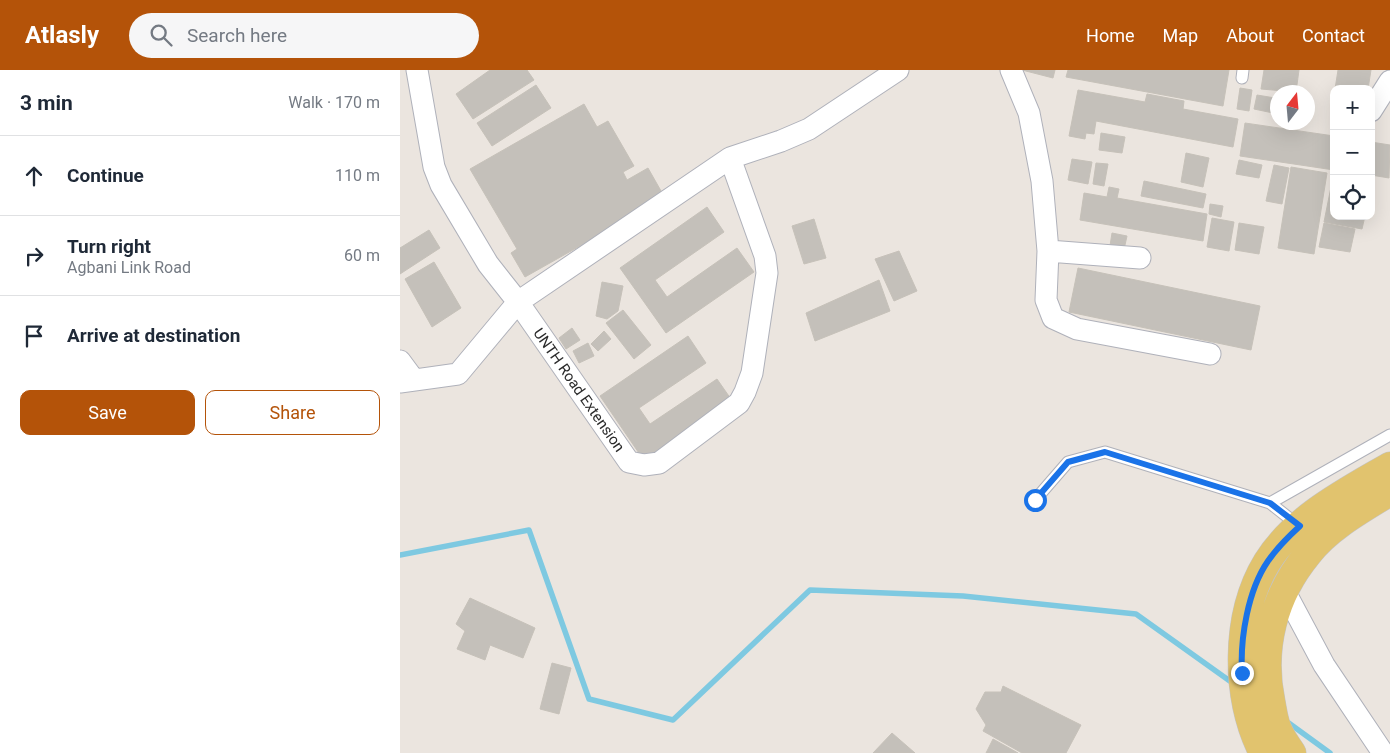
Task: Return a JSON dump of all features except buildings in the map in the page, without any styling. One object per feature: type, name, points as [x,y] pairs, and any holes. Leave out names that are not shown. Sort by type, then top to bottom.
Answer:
[{"type":"main road","points":[[1292,753],[1258,698],[1244,637],[1254,591],[1268,561],[1300,526],[1329,503],[1390,466]]},
{"type":"main road","points":[[1263,753],[1252,732],[1258,698],[1266,672],[1269,636],[1276,607],[1284,590],[1309,552],[1325,537],[1390,492]]},
{"type":"street","name":"UNTH Road Extension","points":[[417,70],[434,167],[441,185],[488,264],[518,302],[629,462],[644,465],[659,463],[739,403],[752,373],[767,273],[765,256],[730,158]]},
{"type":"street","points":[[400,361],[407,381],[458,374],[518,302],[730,158],[781,142],[809,130],[898,70]]},
{"type":"street","points":[[1011,70],[1029,113],[1042,181],[1048,251],[1046,300],[1053,318],[1077,329],[1210,354]]},
{"type":"street","points":[[1375,105],[1390,81]]},
{"type":"street","points":[[1048,251],[1140,258]]},
{"type":"street","points":[[1284,590],[1324,665],[1383,746]]},
{"type":"lane","points":[[1270,503],[1390,435]]},
{"type":"lane","points":[[1035,500],[1068,462],[1105,452],[1270,503],[1300,526]]},
{"type":"waterway","points":[[400,555],[529,530],[589,699],[673,720],[810,590],[963,596],[1136,614],[1234,684]]},
{"type":"waterway","points":[[1286,721],[1330,753]]},
{"type":"route","points":[[1035,500],[1068,462],[1105,452],[1270,503],[1300,526],[1268,561],[1254,591],[1244,637],[1242,673]]}]
